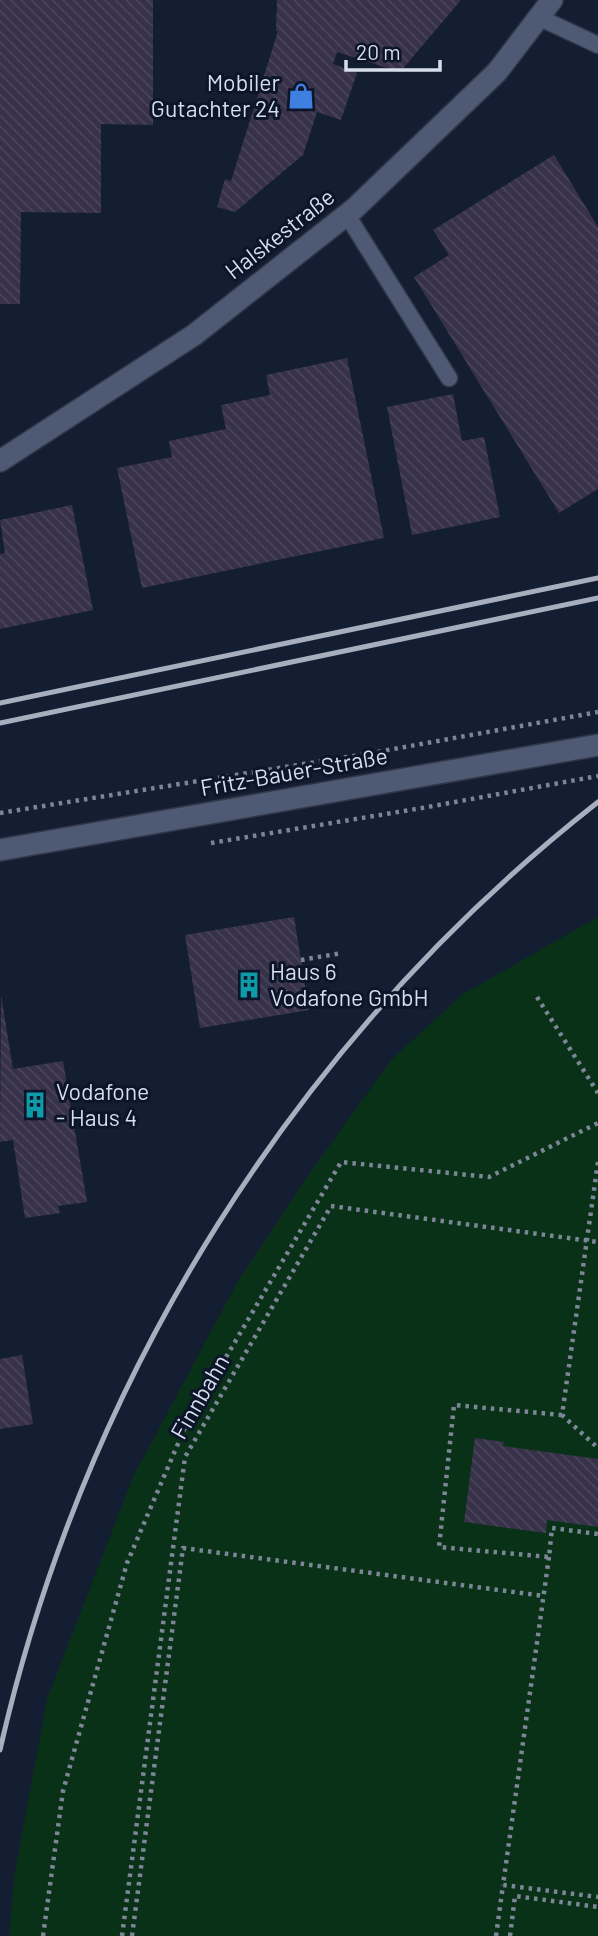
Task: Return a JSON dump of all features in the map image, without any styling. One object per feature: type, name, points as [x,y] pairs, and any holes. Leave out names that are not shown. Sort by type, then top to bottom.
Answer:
[{"type":"street","name":"Halskestraße","points":[[0,461],[194,335],[347,215],[497,72],[552,0]]},
{"type":"street","name":"Fritz-Bauer-Straße","points":[[0,850],[598,745]]},
{"type":"lane","points":[[538,17],[598,45]]},
{"type":"lane","points":[[347,215],[449,378]]},
{"type":"path","points":[[0,813],[366,754],[598,712]]},
{"type":"path","points":[[205,844],[598,776]]},
{"type":"path","points":[[301,960],[342,953]]},
{"type":"path","points":[[537,997],[598,1093]]},
{"type":"path","points":[[43,1936],[63,1791],[127,1563],[186,1425],[341,1162],[489,1177],[598,1123]]},
{"type":"path","points":[[562,1415],[598,1162]]},
{"type":"path","name":"Finnbahn","points":[[122,1936],[185,1457],[331,1206],[598,1242]]},
{"type":"path","points":[[549,1557],[439,1547],[454,1405],[562,1415],[598,1448]]},
{"type":"path","points":[[496,1936],[552,1528],[598,1534]]},
{"type":"path","points":[[132,1936],[183,1548],[544,1596]]},
{"type":"path","points":[[503,1885],[598,1897]]},
{"type":"path","points":[[510,1936],[515,1896],[598,1907]]},
{"type":"green space","points":[[598,917],[598,1936],[9,1936],[14,1878],[47,1699],[133,1477],[238,1281],[313,1168],[392,1059],[463,994]]},
{"type":"building","points":[[0,0],[153,0],[153,125],[101,124],[101,213],[21,212],[20,304],[0,304]]},
{"type":"building","points":[[277,0],[461,0],[400,72],[337,52],[333,64],[357,73],[341,120],[317,112],[303,155],[235,212],[217,207],[225,179],[231,181],[278,31]]},
{"type":"building","points":[[554,155],[598,227],[598,489],[559,513],[414,277],[449,255],[433,230]]},
{"type":"building","points":[[347,358],[384,538],[142,588],[117,468],[172,457],[169,441],[226,429],[221,405],[270,395],[266,375]]},
{"type":"building","points":[[453,394],[462,441],[484,437],[500,517],[412,535],[387,407]]},
{"type":"building","points":[[72,505],[93,610],[0,629],[0,554],[5,553],[0,520]]},
{"type":"building","name":"Haus 6 Vodafone GmbH","points":[[294,917],[309,1010],[200,1028],[185,935]]},
{"type":"building","name":"Vodafone - Haus 4","points":[[1,995],[13,1069],[63,1061],[87,1202],[58,1206],[60,1213],[25,1218],[13,1140],[0,1142]]},
{"type":"building","points":[[22,1355],[33,1424],[0,1429],[0,1359]]},
{"type":"building","points":[[475,1438],[504,1442],[503,1446],[598,1459],[598,1527],[547,1520],[546,1533],[464,1522]]},
{"type":"railway","points":[[0,703],[598,578]]},
{"type":"railway","points":[[0,723],[598,598]]},
{"type":"railway","points":[[0,1750],[38,1612],[87,1477],[147,1348],[218,1225],[298,1107],[389,998],[489,895],[598,802]]},
{"type":"place","name":"Mobiler Gutachter 24","points":[[301,96]]},
{"type":"place","name":"Haus 6 Vodafone GmbH","points":[[249,985]]},
{"type":"place","name":"Vodafone - Haus 4","points":[[35,1105]]}]
